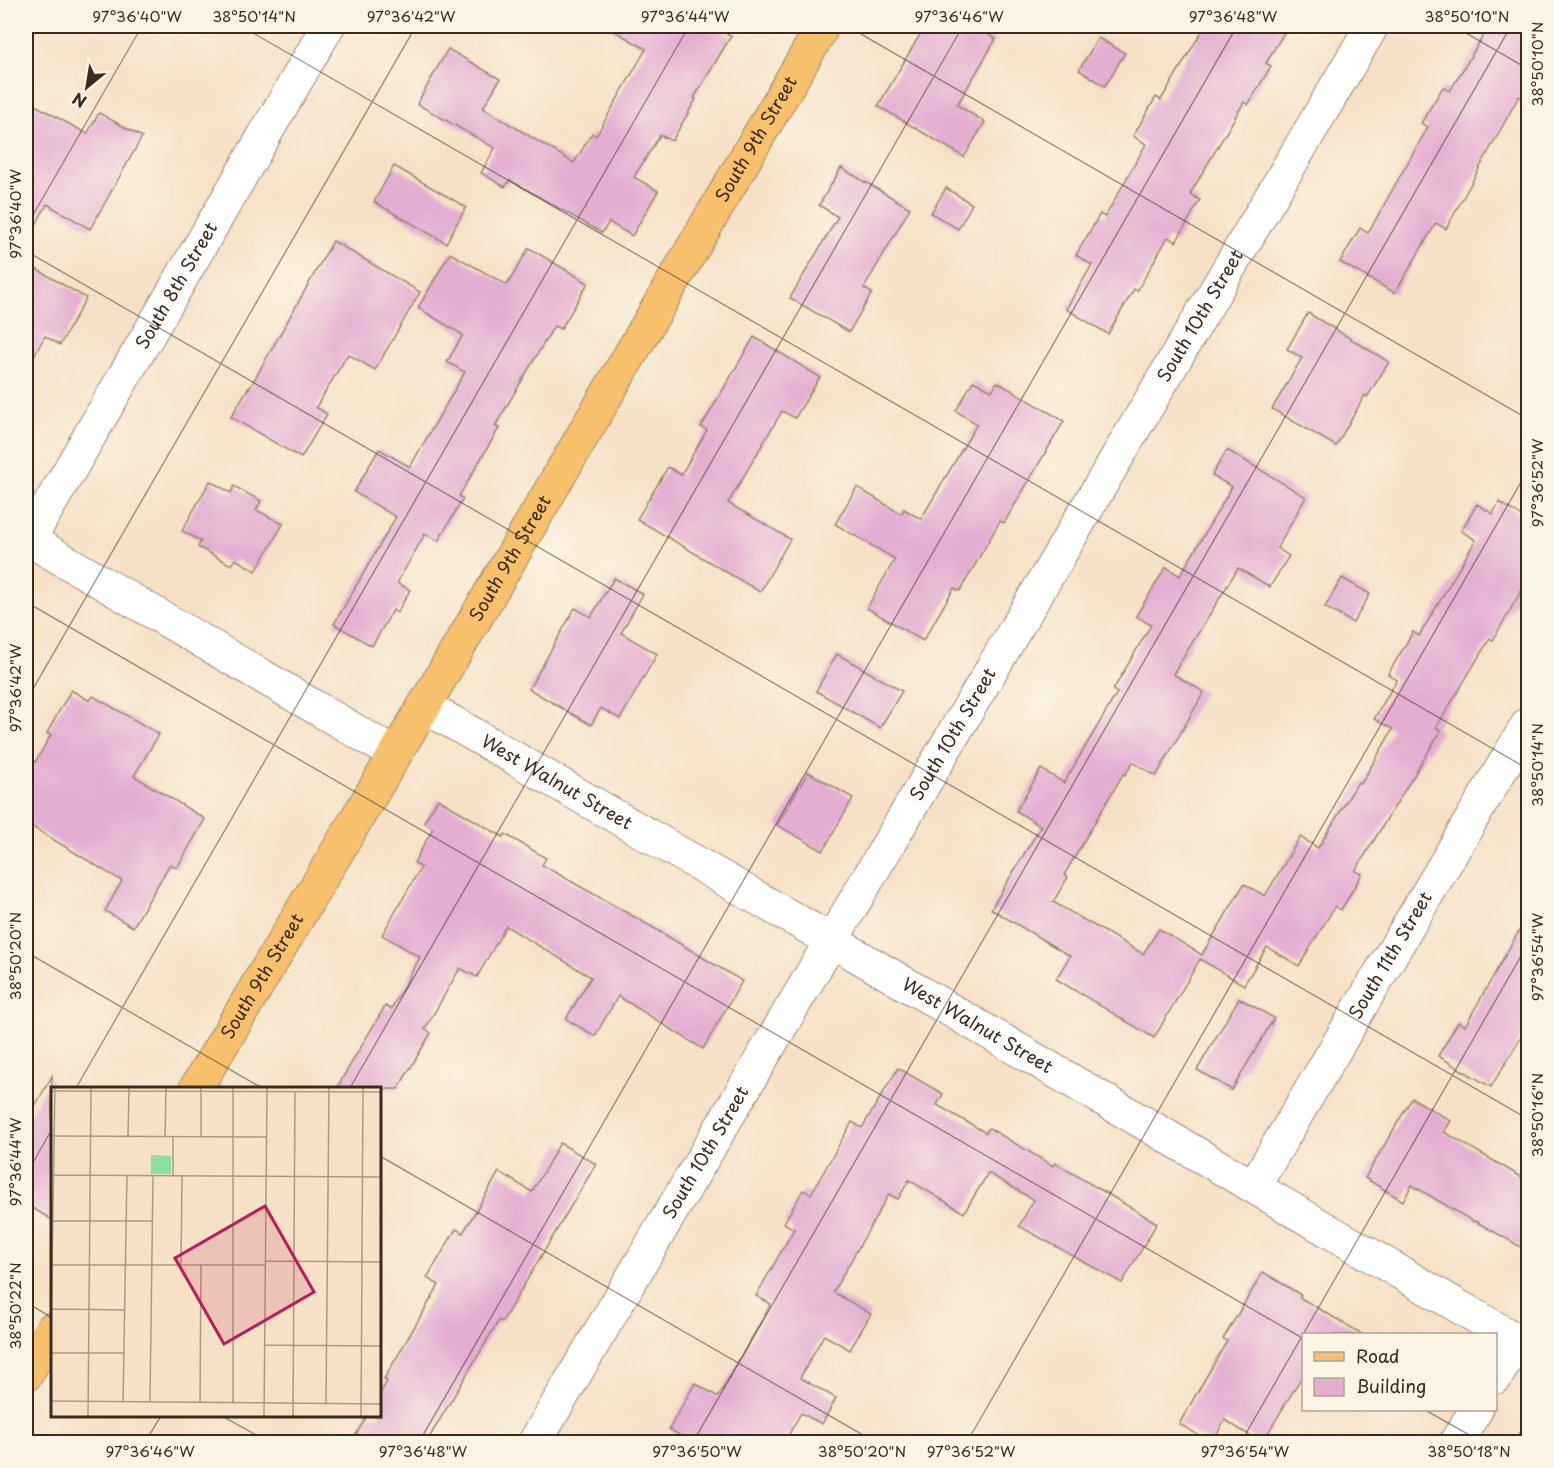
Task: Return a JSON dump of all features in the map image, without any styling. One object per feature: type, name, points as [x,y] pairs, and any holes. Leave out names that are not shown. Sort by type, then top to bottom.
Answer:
[{"type":"main road","name":"South 9th Street","points":[[197,1087],[823,26]]},
{"type":"main road","points":[[26,1375],[51,1331]]},
{"type":"street","name":"South 8th Street","points":[[26,541],[328,26]]},
{"type":"street","name":"South 10th Street","points":[[535,1443],[1372,26]]},
{"type":"street","points":[[26,541],[395,754]]},
{"type":"street","name":"West Walnut Street","points":[[424,706],[832,940],[1523,1343]]},
{"type":"street","name":"South 11th Street","points":[[1254,1186],[1528,724]]},
{"type":"street","points":[[1497,1376],[1523,1343]]},
{"type":"street","points":[[1456,1443],[1475,1411]]},
{"type":"building","points":[[606,26],[713,26],[731,36],[694,98],[696,99],[672,141],[660,135],[634,177],[658,191],[632,236],[609,222],[602,233],[510,180],[505,187],[481,173],[495,148],[417,104],[448,49],[500,79],[483,108],[574,163],[592,133],[596,136],[646,49]]},
{"type":"building","points":[[925,26],[974,26],[996,39],[957,105],[985,122],[964,157],[878,106]]},
{"type":"building","points":[[1205,26],[1288,26],[1266,63],[1271,66],[1248,105],[1244,102],[1190,194],[1200,200],[1176,242],[1168,237],[1137,291],[1134,289],[1108,334],[1066,309],[1092,265],[1076,255],[1100,214],[1105,217],[1146,144],[1133,136],[1156,97],[1161,100]]},
{"type":"building","points":[[1489,26],[1528,26],[1528,102],[1519,96],[1446,229],[1436,223],[1395,293],[1340,262],[1360,228],[1368,233],[1428,127],[1421,123],[1443,87],[1450,91]]},
{"type":"building","points":[[1098,38],[1125,53],[1105,86],[1079,70]]},
{"type":"building","points":[[26,100],[87,134],[99,113],[142,137],[90,229],[47,204],[26,244]]},
{"type":"building","points":[[394,166],[466,207],[446,243],[374,202]]},
{"type":"building","points":[[841,168],[910,208],[864,288],[872,293],[849,332],[790,298],[838,217],[819,205]]},
{"type":"building","points":[[946,188],[972,204],[958,229],[931,213]]},
{"type":"building","points":[[333,241],[420,292],[375,370],[348,354],[316,407],[327,414],[301,458],[231,417]]},
{"type":"building","points":[[529,248],[588,283],[561,329],[554,326],[495,426],[499,428],[459,496],[463,499],[438,541],[425,534],[397,583],[410,590],[397,613],[393,610],[372,646],[334,624],[396,517],[354,492],[379,449],[410,467],[465,372],[447,362],[463,335],[418,308],[450,253],[507,285]]},
{"type":"building","points":[[26,263],[86,298],[60,345],[45,336],[26,370]]},
{"type":"building","points":[[1308,313],[1389,362],[1367,397],[1365,395],[1336,446],[1272,409],[1302,358],[1287,349]]},
{"type":"building","points":[[754,337],[820,377],[795,418],[782,411],[728,503],[790,539],[760,592],[637,519],[668,467],[681,475],[707,430],[701,427]]},
{"type":"building","points":[[973,381],[992,391],[997,382],[1064,421],[1004,523],[1000,521],[960,591],[954,588],[923,641],[867,608],[895,559],[835,524],[857,487],[901,514],[904,509],[921,519],[977,424],[956,411]]},
{"type":"building","points":[[1227,450],[1306,497],[1277,548],[1289,556],[1270,587],[1238,568],[1173,674],[1204,692],[1156,776],[1133,762],[1125,775],[1123,774],[1064,875],[1068,877],[1053,902],[1143,954],[1159,929],[1202,955],[1244,884],[1265,896],[1300,837],[1318,848],[1358,782],[1361,784],[1393,729],[1374,719],[1397,680],[1388,674],[1413,632],[1419,636],[1476,540],[1461,531],[1477,504],[1493,514],[1499,502],[1528,520],[1528,579],[1493,640],[1490,638],[1436,728],[1441,731],[1355,871],[1362,874],[1341,910],[1335,906],[1299,966],[1267,947],[1244,985],[1200,959],[1154,1038],[1056,979],[1070,956],[991,909],[1041,826],[1016,811],[1041,769],[1064,783],[1117,693],[1113,690],[1151,625],[1136,616],[1166,567],[1180,576],[1232,487],[1212,475]]},
{"type":"building","points":[[210,481],[231,493],[234,486],[261,501],[256,510],[283,524],[256,571],[235,559],[231,565],[198,547],[201,541],[182,531]]},
{"type":"building","points":[[614,578],[643,594],[621,633],[657,654],[620,719],[601,708],[591,725],[529,689],[575,608],[591,617]]},
{"type":"building","points":[[1342,578],[1370,594],[1353,623],[1325,607]]},
{"type":"building","points":[[837,654],[902,691],[880,728],[816,691]]},
{"type":"building","points":[[71,690],[90,701],[93,696],[159,734],[134,776],[205,819],[177,868],[170,864],[133,927],[105,911],[122,881],[26,823],[26,778],[51,735],[47,733]]},
{"type":"building","points":[[808,772],[853,798],[823,851],[777,825]]},
{"type":"building","points":[[438,799],[503,837],[505,834],[546,858],[542,865],[742,981],[703,1049],[618,996],[595,1036],[566,1019],[591,977],[506,926],[477,977],[460,968],[425,1029],[431,1033],[398,1089],[337,1087],[385,1006],[391,1009],[420,957],[382,935],[421,867],[414,863],[433,828],[424,822]]},
{"type":"building","points":[[1528,915],[1528,1026],[1491,1087],[1438,1056],[1458,1022],[1465,1026]]},
{"type":"building","points":[[1239,998],[1274,1018],[1232,1090],[1197,1070]]},
{"type":"building","points":[[898,1068],[943,1094],[937,1105],[986,1133],[989,1128],[1053,1166],[1055,1163],[1157,1223],[1122,1283],[1019,1226],[1034,1200],[988,1173],[964,1213],[909,1180],[898,1199],[889,1194],[833,1292],[871,1314],[850,1350],[824,1335],[800,1378],[836,1398],[822,1424],[801,1413],[784,1443],[692,1443],[669,1429],[695,1383],[718,1397],[771,1304],[756,1296],[794,1229],[784,1223],[803,1190],[811,1194],[852,1122],[862,1128]]},
{"type":"building","points":[[52,1076],[51,1219],[26,1204],[26,1122]]},
{"type":"building","points":[[1412,1098],[1451,1121],[1444,1132],[1528,1181],[1528,1251],[1412,1185],[1403,1201],[1365,1178]]},
{"type":"building","points":[[560,1143],[596,1164],[502,1322],[499,1320],[426,1443],[351,1443],[366,1417],[381,1417],[381,1392],[387,1381],[384,1379],[439,1285],[427,1278],[456,1229],[463,1233],[499,1172],[532,1192]]},
{"type":"building","points":[[1263,1272],[1301,1295],[1299,1297],[1361,1333],[1302,1333],[1302,1376],[1262,1443],[1225,1420],[1212,1443],[1179,1424],[1227,1341],[1223,1339]]}]
